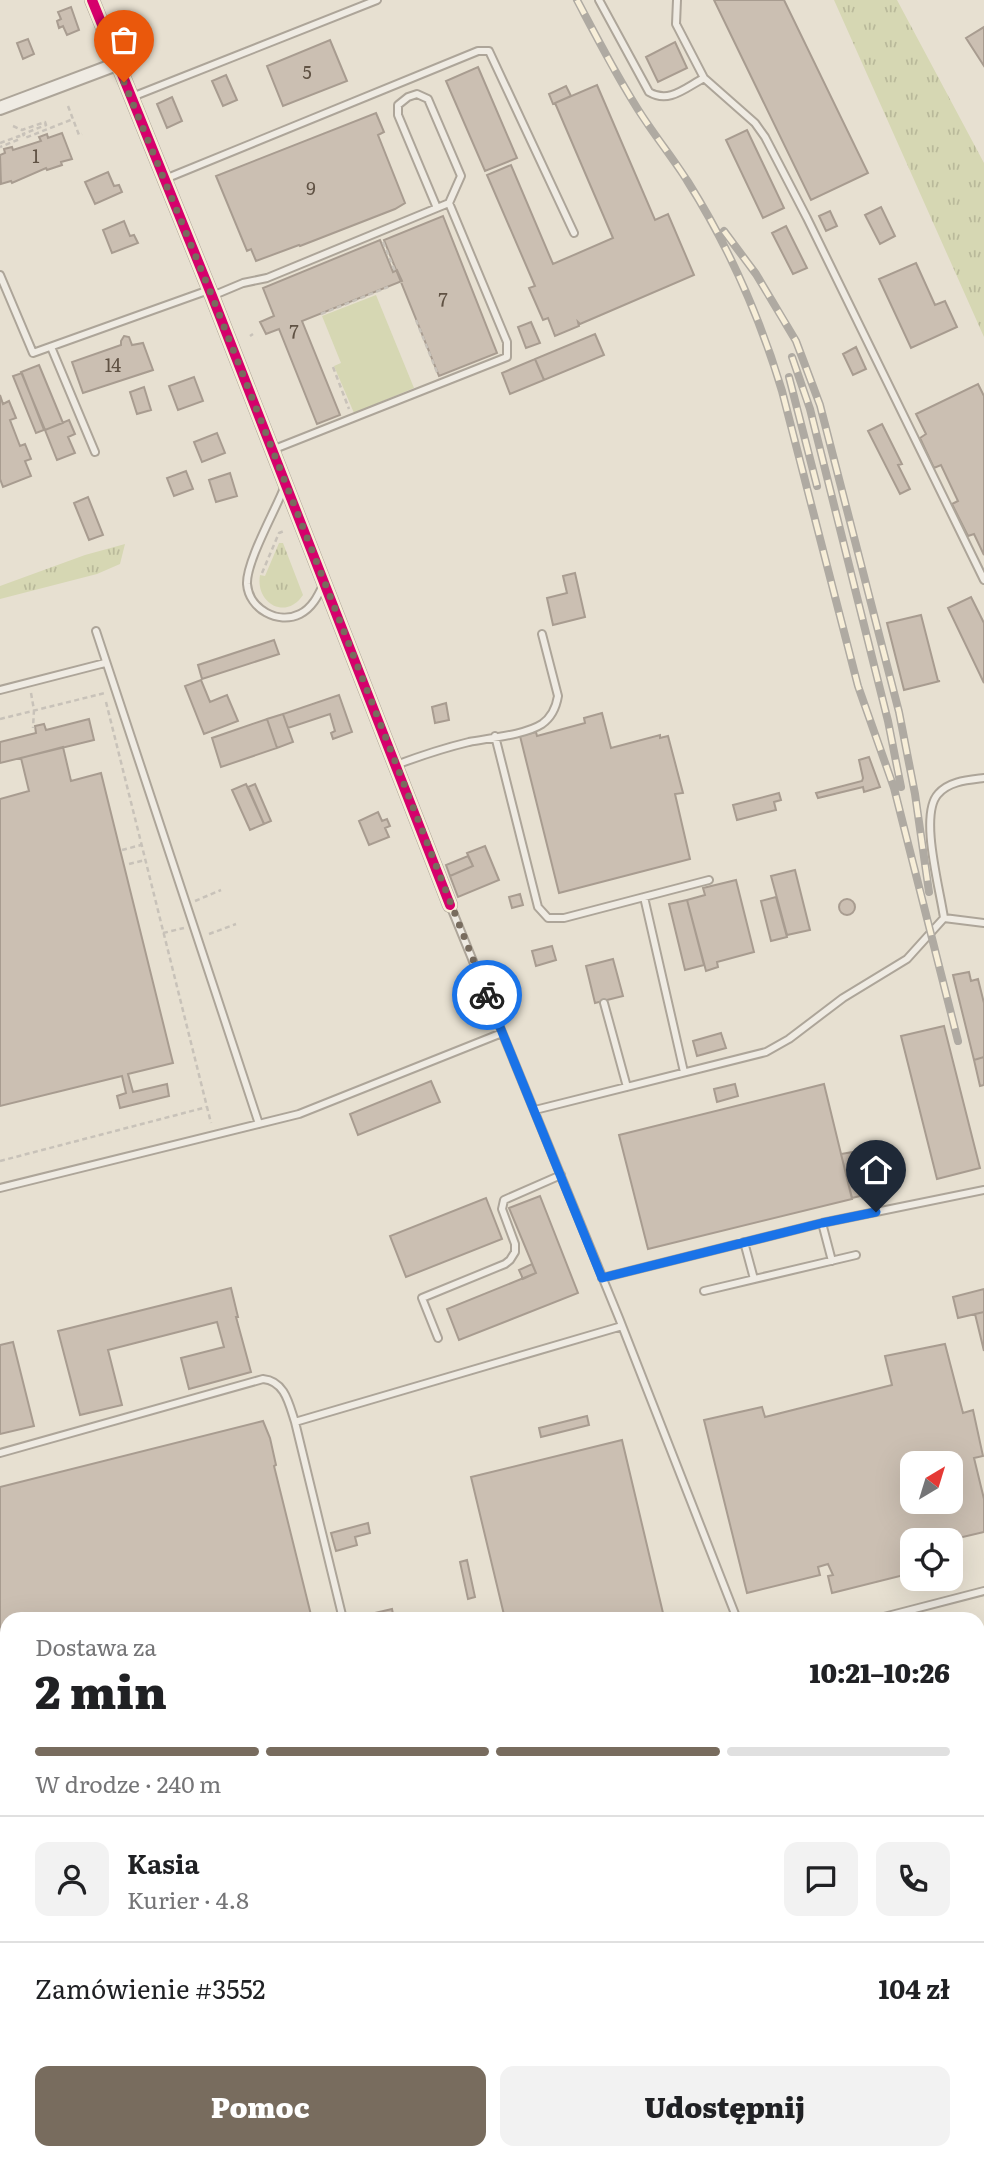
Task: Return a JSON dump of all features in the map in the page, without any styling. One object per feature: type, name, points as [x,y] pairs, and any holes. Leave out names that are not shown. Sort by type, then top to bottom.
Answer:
[{"type":"street","points":[[92,0],[450,905]]},
{"type":"street","points":[[0,108],[117,64]]},
{"type":"lane","points":[[130,98],[377,0]]},
{"type":"lane","points":[[598,0],[649,92],[659,98],[670,97],[704,78]]},
{"type":"lane","points":[[677,0],[677,24],[704,78],[755,123],[765,137],[984,580]]},
{"type":"lane","points":[[163,180],[478,51],[489,51],[574,233]]},
{"type":"lane","points":[[271,451],[507,357],[507,342],[450,203],[461,176],[428,99],[418,93],[398,105],[398,115],[437,208]]},
{"type":"lane","points":[[0,275],[33,353],[210,293],[267,278],[450,203]]},
{"type":"lane","points":[[51,346],[95,452]]},
{"type":"lane","points":[[285,486],[251,564],[247,584],[249,593],[254,602],[267,613],[275,617],[291,617],[306,610],[313,603],[324,583]]},
{"type":"lane","points":[[96,631],[259,1125]]},
{"type":"lane","points":[[396,765],[425,754],[534,728],[548,718],[558,696],[542,634]]},
{"type":"lane","points":[[0,690],[105,663]]},
{"type":"lane","points":[[495,736],[542,914],[556,920],[709,880]]},
{"type":"lane","points":[[944,918],[929,811],[937,794],[945,788],[964,780],[984,778]]},
{"type":"lane","points":[[644,897],[684,1072]]},
{"type":"lane","points":[[450,905],[622,1326],[734,1612]]},
{"type":"lane","points":[[944,918],[984,923]]},
{"type":"lane","points":[[535,1110],[766,1052],[844,998],[907,959],[944,918]]},
{"type":"lane","points":[[604,1003],[626,1087]]},
{"type":"lane","points":[[0,1188],[299,1114],[502,1033]]},
{"type":"lane","points":[[438,1338],[422,1297],[505,1264],[515,1252],[515,1244],[502,1209],[504,1200],[561,1175]]},
{"type":"lane","points":[[602,1278],[822,1223],[984,1190]]},
{"type":"lane","points":[[822,1223],[832,1261]]},
{"type":"lane","points":[[744,1242],[754,1279]]},
{"type":"lane","points":[[704,1291],[856,1255]]},
{"type":"lane","points":[[295,1422],[622,1326]]},
{"type":"lane","points":[[0,1453],[263,1379],[271,1380],[287,1397],[295,1422],[341,1612]]},
{"type":"lane","points":[[903,1612],[984,1591]]},
{"type":"path","points":[[68,106],[79,135],[82,134]]},
{"type":"path","points":[[13,126],[22,130],[45,122],[46,125],[23,134],[24,138],[73,119]]},
{"type":"path","points":[[19,136],[20,139],[0,145],[19,136]]},
{"type":"path","points":[[379,232],[395,271]]},
{"type":"path","points":[[321,314],[388,287]]},
{"type":"path","points":[[416,320],[441,383]]},
{"type":"path","points":[[333,366],[350,411]]},
{"type":"path","points":[[262,573],[279,533],[284,531]]},
{"type":"path","points":[[29,682],[34,710],[33,729]]},
{"type":"path","points":[[101,683],[212,1126]]},
{"type":"path","points":[[0,719],[104,693],[114,688]]},
{"type":"path","points":[[122,850],[141,845]]},
{"type":"path","points":[[129,864],[145,860]]},
{"type":"path","points":[[195,901],[222,890]]},
{"type":"path","points":[[0,1161],[207,1107]]},
{"type":"green space","points":[[834,0],[897,0],[984,163],[984,337]]},
{"type":"green space","points":[[376,295],[414,388],[354,413],[334,366],[341,363],[322,316]]},
{"type":"green space","points":[[279,543],[283,543],[303,595],[288,607],[273,605],[262,594],[260,585],[260,575],[265,576]]},
{"type":"green space","points":[[125,544],[120,564],[97,574],[0,599],[0,586],[85,555]]},
{"type":"building","points":[[714,0],[784,0],[868,173],[811,200]]},
{"type":"building","points":[[71,7],[79,30],[67,35],[63,26],[59,28],[57,21],[61,19],[58,12]]},
{"type":"building","points":[[984,27],[984,66],[966,38]]},
{"type":"building","points":[[28,39],[34,54],[23,59],[17,43]]},
{"type":"building","points":[[330,40],[347,81],[283,106],[267,66]]},
{"type":"building","points":[[675,42],[687,68],[658,82],[646,57]]},
{"type":"building","points":[[478,67],[517,158],[485,171],[446,81]]},
{"type":"building","points":[[226,75],[237,100],[223,106],[212,81]]},
{"type":"building","points":[[597,85],[655,220],[668,214],[694,275],[580,324],[578,322],[579,326],[555,336],[548,318],[543,320],[529,288],[535,286],[487,175],[511,165],[553,264],[613,238],[555,103]]},
{"type":"building","points":[[566,86],[571,96],[553,104],[549,94]]},
{"type":"building","points":[[172,97],[182,121],[167,128],[157,104]]},
{"type":"building","points":[[376,113],[384,132],[378,135],[405,203],[256,261],[251,249],[247,251],[216,176]]},
{"type":"building","points":[[747,130],[784,208],[763,218],[726,140]]},
{"type":"building","points":[[62,133],[72,159],[12,183],[1,184],[0,155],[5,153],[4,149],[12,147],[13,150],[41,141],[39,137],[47,134],[48,138]]},
{"type":"building","points":[[108,172],[114,186],[119,185],[122,192],[95,204],[85,182]]},
{"type":"building","points":[[881,207],[895,236],[880,244],[865,215]]},
{"type":"building","points":[[830,211],[837,226],[826,231],[819,216]]},
{"type":"building","points":[[443,216],[497,353],[439,376],[384,240]]},
{"type":"building","points":[[124,221],[130,236],[134,235],[138,243],[112,253],[103,230]]},
{"type":"building","points":[[786,226],[807,268],[793,274],[772,233]]},
{"type":"building","points":[[380,240],[393,272],[397,270],[402,281],[302,321],[340,415],[317,424],[279,329],[266,334],[260,322],[274,316],[263,288]]},
{"type":"building","points":[[916,263],[935,305],[945,301],[957,327],[911,348],[879,279]]},
{"type":"building","points":[[531,322],[540,343],[526,348],[518,327]]},
{"type":"building","points":[[595,334],[604,355],[544,380],[535,359]]},
{"type":"building","points":[[124,336],[129,337],[132,345],[143,343],[153,370],[83,393],[72,362],[121,345]]},
{"type":"building","points":[[856,347],[866,369],[853,375],[843,354]]},
{"type":"building","points":[[535,359],[544,380],[510,394],[502,373]]},
{"type":"building","points":[[39,365],[63,423],[45,430],[21,372]]},
{"type":"building","points":[[22,373],[44,430],[36,433],[13,376]]},
{"type":"building","points":[[194,377],[203,401],[178,410],[169,386]]},
{"type":"building","points":[[978,384],[984,396],[984,555],[974,534],[968,536],[952,504],[958,501],[941,465],[934,468],[920,438],[926,434],[916,414]]},
{"type":"building","points":[[144,387],[151,410],[137,414],[130,392]]},
{"type":"building","points":[[0,395],[3,404],[9,401],[16,418],[10,420],[20,446],[25,444],[31,459],[25,461],[31,476],[3,487],[0,479]]},
{"type":"building","points":[[69,420],[75,434],[68,437],[75,453],[57,460],[45,430]]},
{"type":"building","points":[[882,424],[902,464],[898,465],[910,489],[900,494],[868,431]]},
{"type":"building","points":[[217,433],[225,453],[202,462],[194,442]]},
{"type":"building","points":[[186,471],[193,489],[174,496],[167,478]]},
{"type":"building","points":[[230,473],[237,496],[216,502],[209,480]]},
{"type":"building","points":[[88,497],[103,535],[89,540],[74,503]]},
{"type":"building","points":[[575,573],[585,617],[553,625],[547,598],[567,593],[563,576]]},
{"type":"building","points":[[971,597],[984,623],[984,683],[948,608]]},
{"type":"building","points":[[921,615],[940,681],[904,690],[887,623]]},
{"type":"building","points":[[274,640],[279,654],[202,679],[198,665]]},
{"type":"building","points":[[201,680],[210,702],[227,695],[238,721],[204,734],[185,686]]},
{"type":"building","points":[[339,695],[352,732],[333,739],[331,733],[335,731],[330,714],[288,728],[283,714]]},
{"type":"building","points":[[446,703],[449,720],[435,723],[432,707]]},
{"type":"building","points":[[602,713],[611,748],[660,735],[660,738],[668,736],[683,793],[675,794],[690,859],[559,893],[520,736],[536,732],[537,736],[585,723],[584,718]]},
{"type":"building","points":[[283,714],[293,742],[277,748],[267,719]]},
{"type":"building","points":[[89,719],[94,740],[0,763],[0,742],[36,733],[35,726],[44,724],[46,730]]},
{"type":"building","points":[[267,719],[277,748],[221,767],[212,738]]},
{"type":"building","points":[[63,747],[71,781],[101,773],[173,1063],[128,1074],[133,1092],[167,1084],[169,1096],[120,1108],[117,1096],[126,1093],[122,1076],[0,1106],[0,799],[29,791],[21,758]]},
{"type":"building","points":[[869,757],[880,787],[864,792],[863,787],[818,798],[816,793],[862,781],[859,760]]},
{"type":"building","points":[[246,784],[264,824],[250,830],[232,790]]},
{"type":"building","points":[[255,784],[271,821],[264,824],[248,787]]},
{"type":"building","points":[[779,793],[781,800],[774,802],[776,810],[737,820],[733,805]]},
{"type":"building","points":[[378,812],[382,821],[387,819],[390,826],[385,828],[389,837],[369,845],[359,821]]},
{"type":"building","points":[[485,846],[499,880],[458,897],[450,876],[473,866],[467,853]]},
{"type":"building","points":[[468,856],[473,866],[450,876],[446,865]]},
{"type":"building","points":[[795,870],[810,930],[787,935],[771,876]]},
{"type":"building","points":[[736,880],[754,952],[717,962],[718,967],[706,971],[687,900],[705,895],[703,888]]},
{"type":"building","points":[[520,894],[523,905],[512,908],[509,897]]},
{"type":"building","points":[[776,897],[787,937],[771,941],[761,901]]},
{"type":"building","points":[[844,899],[850,899],[855,907],[853,913],[844,915],[839,910],[839,904]]},
{"type":"building","points":[[687,900],[704,965],[685,970],[669,904]]},
{"type":"building","points":[[552,946],[556,960],[536,966],[532,951]]},
{"type":"building","points":[[613,959],[623,996],[595,1003],[586,966]]},
{"type":"building","points":[[969,972],[971,981],[978,979],[984,1003],[984,1057],[974,1060],[953,975]]},
{"type":"building","points":[[944,1026],[980,1168],[937,1179],[901,1036]]},
{"type":"building","points":[[721,1033],[726,1048],[697,1056],[693,1041]]},
{"type":"building","points":[[984,1057],[984,1085],[980,1086],[974,1060]]},
{"type":"building","points":[[431,1081],[440,1102],[358,1135],[350,1114]]},
{"type":"building","points":[[735,1084],[738,1096],[717,1102],[714,1089]]},
{"type":"building","points":[[824,1084],[852,1199],[648,1249],[619,1135]]},
{"type":"building","points":[[853,1152],[864,1195],[852,1198],[841,1154]]},
{"type":"building","points":[[540,1196],[578,1293],[459,1340],[447,1309],[536,1273],[509,1208]]},
{"type":"building","points":[[486,1198],[502,1239],[406,1277],[390,1236]]},
{"type":"building","points":[[532,1264],[536,1273],[523,1279],[519,1270]]},
{"type":"building","points":[[231,1288],[251,1372],[189,1389],[181,1358],[224,1347],[217,1322],[108,1350],[122,1405],[80,1415],[58,1331]]},
{"type":"building","points":[[984,1289],[984,1312],[958,1318],[953,1297]]},
{"type":"building","points":[[984,1312],[984,1351],[975,1314]]},
{"type":"building","points":[[13,1342],[34,1426],[0,1434],[0,1345]]},
{"type":"building","points":[[945,1344],[963,1413],[973,1410],[983,1456],[974,1458],[984,1499],[984,1532],[963,1537],[963,1528],[900,1528],[900,1576],[832,1593],[828,1576],[833,1575],[828,1564],[818,1567],[820,1575],[747,1593],[704,1420],[762,1407],[765,1417],[892,1385],[885,1356]]},
{"type":"building","points":[[587,1416],[589,1425],[541,1437],[539,1428]]},
{"type":"building","points":[[263,1421],[270,1438],[276,1465],[274,1466],[310,1612],[0,1612],[0,1487]]},
{"type":"building","points":[[622,1440],[663,1612],[503,1612],[471,1477]]},
{"type":"building","points":[[368,1523],[370,1533],[355,1537],[357,1545],[336,1551],[331,1533]]},
{"type":"building","points":[[467,1560],[475,1597],[468,1599],[460,1562]]},
{"type":"railway","points":[[577,0],[626,90],[688,182],[717,232],[764,337],[782,391],[858,686],[894,788],[958,1041]]},
{"type":"railway","points":[[724,231],[756,274],[796,341],[820,405],[899,712],[915,794],[929,892]]},
{"type":"railway","points":[[792,357],[810,409],[888,721],[901,787]]},
{"type":"railway","points":[[789,377],[817,486]]},
{"type":"cycle path","points":[[92,0],[212,296],[450,905]]},
{"type":"way so far","points":[[124,82],[212,296],[487,995]]},
{"type":"route","points":[[487,995],[602,1278],[876,1212]]}]
